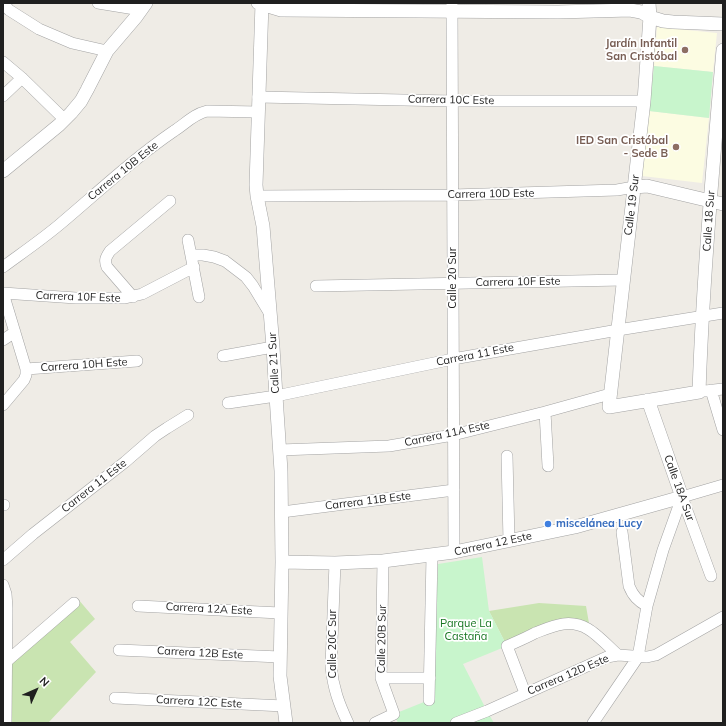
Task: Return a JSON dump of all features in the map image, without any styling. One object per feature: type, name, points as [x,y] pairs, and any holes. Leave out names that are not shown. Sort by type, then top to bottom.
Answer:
[{"type":"street","points":[[3,3],[9,10],[39,30],[72,43],[107,50]]},
{"type":"street","points":[[98,3],[146,5]]},
{"type":"street","points":[[261,3],[281,10],[558,7],[630,10],[641,12],[650,7],[663,21],[723,24]]},
{"type":"street","name":"Calle 21 Sur","points":[[261,3],[255,178],[263,226],[274,347],[280,450],[282,512],[280,676],[286,723]]},
{"type":"street","points":[[3,171],[72,112],[87,90],[107,50],[146,5]]},
{"type":"street","name":"Calle 20 Sur","points":[[452,7],[454,552]]},
{"type":"street","name":"Calle 19 Sur","points":[[610,400],[644,101],[650,7]]},
{"type":"street","name":"Calle 18 Sur","points":[[723,50],[702,316],[705,391],[723,430]]},
{"type":"street","points":[[3,62],[22,78],[64,119]]},
{"type":"street","points":[[3,96],[22,78]]},
{"type":"street","name":"Carrera 10C Este","points":[[258,97],[452,101],[644,101]]},
{"type":"street","name":"Carrera 10B Este","points":[[3,267],[57,226],[157,143],[193,117],[207,111],[258,112]]},
{"type":"street","name":"Carrera 10D Este","points":[[257,196],[452,195],[617,190],[647,186],[723,204]]},
{"type":"street","points":[[133,297],[107,267],[105,262],[106,257],[110,251],[170,201]]},
{"type":"street","points":[[188,240],[199,297]]},
{"type":"street","points":[[191,255],[214,256],[233,267],[246,277],[253,286],[271,316]]},
{"type":"street","name":"Carrera 10F Este","points":[[3,293],[76,298],[126,298],[147,292],[194,267]]},
{"type":"street","name":"Carrera 10F Este","points":[[316,286],[623,280]]},
{"type":"street","points":[[3,293],[26,369]]},
{"type":"street","name":"Carrera 11 Este","points":[[228,403],[276,396],[453,359],[723,313]]},
{"type":"street","points":[[3,340],[15,332]]},
{"type":"street","points":[[223,356],[274,347]]},
{"type":"street","name":"Carrera 10H Este","points":[[3,405],[24,380],[26,369],[137,361]]},
{"type":"street","name":"Carrera 11A Este","points":[[280,450],[389,446],[453,435],[545,412],[610,400],[648,400],[723,388]]},
{"type":"street","name":"Calle 18A Sur","points":[[648,400],[711,576]]},
{"type":"street","points":[[545,412],[548,466]]},
{"type":"street","name":"Carrera 11 Este","points":[[3,560],[155,436],[188,415]]},
{"type":"street","points":[[507,456],[509,541]]},
{"type":"street","name":"Carrera 12 Este","points":[[282,562],[383,562],[432,556],[575,527],[723,485]]},
{"type":"street","name":"Carrera 11B Este","points":[[282,512],[454,490]]},
{"type":"street","points":[[593,723],[638,657],[647,606],[663,550],[682,497]]},
{"type":"street","points":[[622,532],[629,586],[636,599],[647,606]]},
{"type":"street","points":[[429,700],[432,556]]},
{"type":"street","name":"Calle 20B Sur","points":[[376,723],[394,714],[381,678],[383,562]]},
{"type":"street","name":"Calle 20C Sur","points":[[335,563],[331,658],[332,675],[338,701],[348,723]]},
{"type":"street","points":[[3,586],[6,594],[7,608],[6,723]]},
{"type":"street","points":[[7,661],[74,603]]},
{"type":"street","name":"Carrera 12A Este","points":[[138,606],[280,613]]},
{"type":"street","name":"Carrera 12D Este","points":[[456,723],[607,657],[628,655],[647,657],[656,655],[723,617]]},
{"type":"street","points":[[525,693],[507,646],[552,626],[559,624],[578,624],[590,630],[618,655]]},
{"type":"street","name":"Carrera 12B Este","points":[[119,650],[280,657]]},
{"type":"street","points":[[381,678],[430,678]]},
{"type":"street","name":"Carrera 12C Este","points":[[115,698],[284,706]]},
{"type":"shaded area","name":"Jardín Infantil San Cristóbal","points":[[657,27],[717,33],[713,72],[654,66]]},
{"type":"shaded area","name":"IED San Cristóbal - Sede B","points":[[649,111],[709,118],[702,183],[642,176]]},
{"type":"green space","points":[[654,66],[713,72],[709,118],[649,111]]},
{"type":"green space","name":"Parque La Castaña","points":[[482,557],[489,611],[507,646],[463,664],[494,723],[398,723],[394,714],[429,700],[433,695],[438,564]]},
{"type":"green space","points":[[78,599],[95,619],[70,642],[96,672],[48,723],[3,723],[3,663]]},
{"type":"green space","points":[[539,603],[586,606],[590,629],[578,625],[507,646],[489,611]]},
{"type":"place","name":"Jardín Infantil San Cristóbal","points":[[685,50]]},
{"type":"place","name":"IED San Cristóbal - Sede B","points":[[676,147]]},
{"type":"place","name":"miscelánea Lucy","points":[[548,524]]}]
